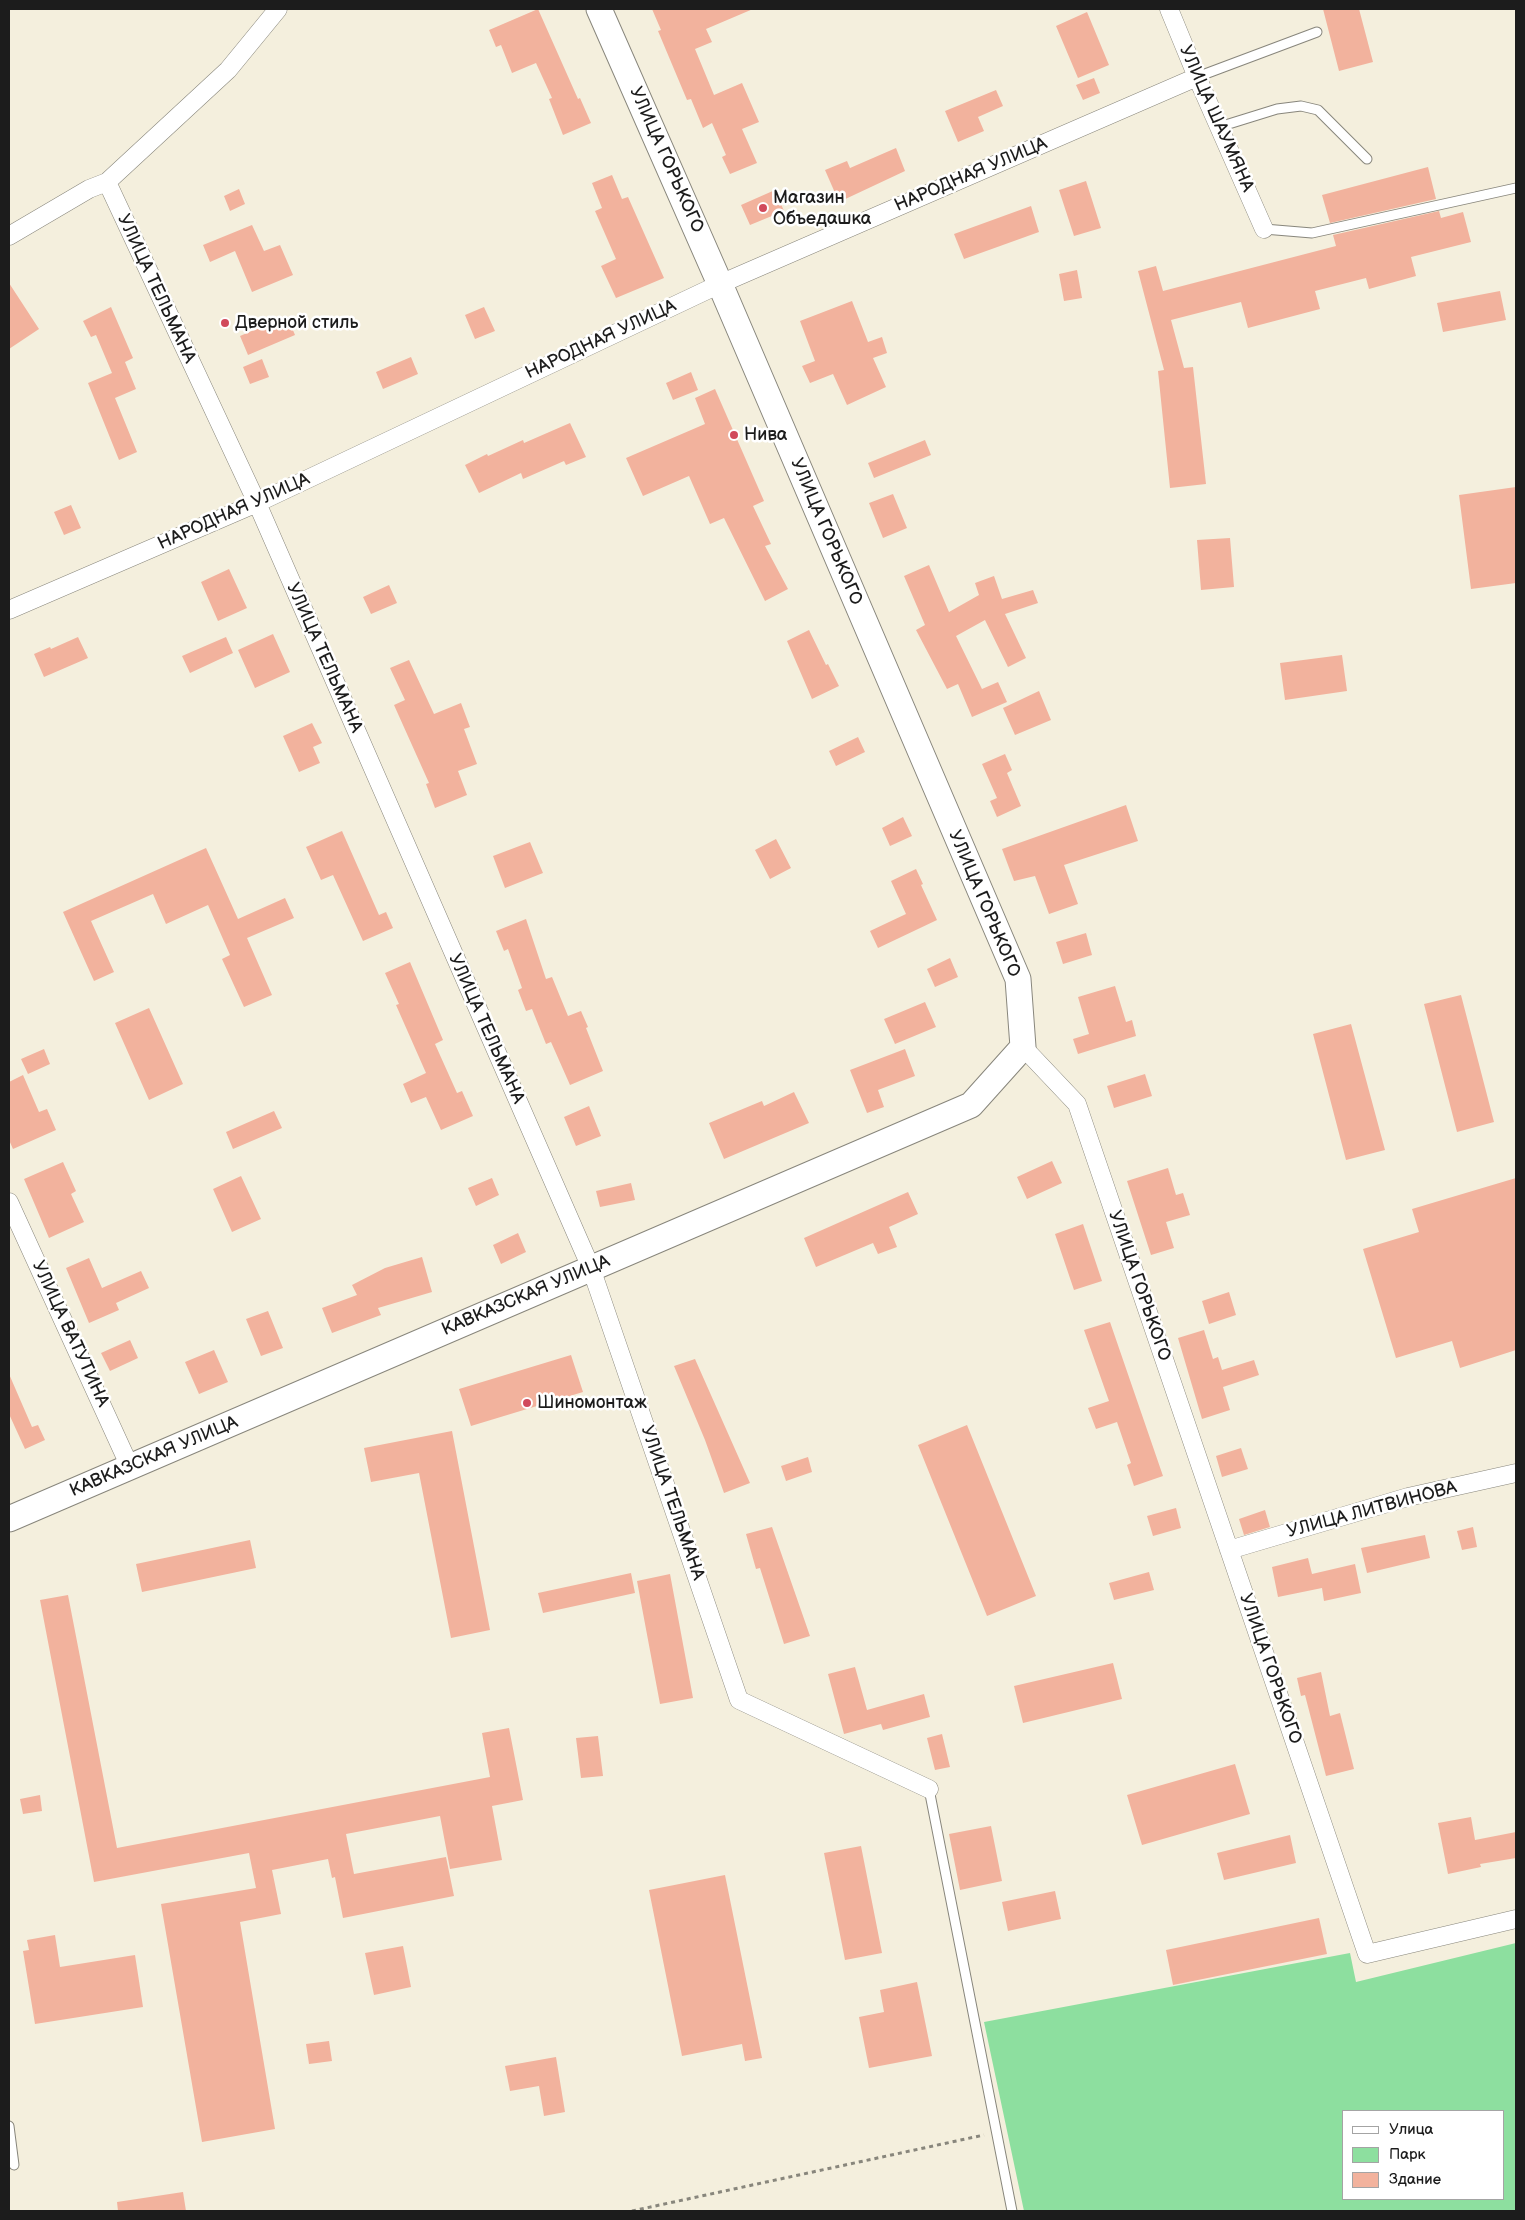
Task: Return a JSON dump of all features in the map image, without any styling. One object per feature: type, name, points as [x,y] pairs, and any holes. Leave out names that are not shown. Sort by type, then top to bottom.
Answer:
[{"type":"main road","name":"УЛИЦА ГОРЬКОГО","points":[[599,9],[720,284],[1018,979],[1023,1047]]},
{"type":"main road","name":"КАВКАЗСКАЯ УЛИЦА","points":[[9,1519],[971,1104],[1023,1047]]},
{"type":"street","points":[[9,236],[90,189],[106,182],[228,70],[278,9]]},
{"type":"street","name":"УЛИЦА ШАУМЯНА","points":[[1169,9],[1197,78],[1264,229]]},
{"type":"street","name":"НАРОДНАЯ УЛИЦА","points":[[9,610],[257,503],[720,284],[1197,78]]},
{"type":"street","name":"УЛИЦА ТЕЛЬМАНА","points":[[106,182],[257,503],[591,1268],[739,1700],[929,1789]]},
{"type":"street","name":"УЛИЦА ГОРЬКОГО","points":[[1023,1047],[1076,1104],[1230,1550],[1366,1954],[1516,1919]]},
{"type":"street","name":"УЛИЦА ВАТУТИНА","points":[[9,1202],[130,1467]]},
{"type":"street","name":"УЛИЦА ЛИТВИНОВА","points":[[1230,1550],[1408,1497],[1516,1473]]},
{"type":"lane","points":[[1197,78],[1318,32]]},
{"type":"lane","points":[[1219,127],[1277,109],[1301,106],[1318,110],[1367,159]]},
{"type":"lane","points":[[1264,229],[1312,233],[1516,188]]},
{"type":"lane","points":[[929,1789],[1012,2211]]},
{"type":"lane","points":[[9,2126],[14,2165]]},
{"type":"path","points":[[632,2211],[997,2132]]},
{"type":"green space","points":[[1516,1943],[1516,2211],[1024,2211],[984,2022],[1350,1953],[1356,1982]]},
{"type":"building","points":[[538,9],[578,99],[580,98],[591,123],[563,135],[549,99],[552,98],[536,63],[512,73],[501,45],[496,47],[489,30]]},
{"type":"building","points":[[652,9],[753,9],[706,29],[712,42],[695,49],[714,95],[742,83],[759,122],[742,129],[757,163],[730,174],[722,157],[726,155],[712,123],[703,128],[691,99],[687,100],[658,31],[661,30]]},
{"type":"building","points":[[1323,9],[1359,9],[1373,62],[1339,71]]},
{"type":"building","points":[[1087,12],[1109,65],[1078,78],[1056,26]]},
{"type":"building","points":[[1094,78],[1100,93],[1083,100],[1076,85]]},
{"type":"building","points":[[996,90],[1003,106],[978,117],[984,131],[958,142],[945,111]]},
{"type":"building","points":[[896,148],[905,171],[839,202],[825,170],[847,161],[850,168]]},
{"type":"building","points":[[1428,167],[1436,199],[1330,223],[1322,195]]},
{"type":"building","points":[[612,175],[622,199],[628,197],[664,278],[616,298],[601,266],[616,259],[595,211],[602,208],[592,183]]},
{"type":"building","points":[[1086,181],[1101,228],[1074,236],[1059,190]]},
{"type":"building","points":[[239,189],[245,204],[230,211],[224,196]]},
{"type":"building","points":[[775,190],[784,211],[750,225],[741,205]]},
{"type":"building","points":[[1031,206],[1039,232],[964,259],[954,234]]},
{"type":"building","points":[[1439,211],[1441,218],[1463,212],[1471,242],[1411,257],[1416,276],[1369,289],[1366,278],[1315,291],[1320,309],[1248,328],[1241,302],[1171,320],[1184,368],[1193,367],[1206,484],[1170,488],[1158,371],[1164,370],[1138,271],[1156,266],[1163,291],[1336,246],[1333,235]]},
{"type":"building","points":[[252,225],[264,251],[280,245],[293,275],[252,292],[235,251],[210,262],[203,245]]},
{"type":"building","points":[[1077,270],[1082,298],[1064,301],[1059,274]]},
{"type":"building","points":[[9,283],[39,329],[9,349]]},
{"type":"building","points":[[1500,291],[1506,320],[1443,332],[1437,303]]},
{"type":"building","points":[[852,301],[868,342],[882,337],[887,353],[873,358],[886,387],[847,405],[833,374],[810,383],[802,366],[815,361],[800,321]]},
{"type":"building","points":[[111,307],[133,358],[125,362],[136,389],[115,398],[137,452],[119,460],[88,383],[112,373],[96,335],[91,337],[83,321]]},
{"type":"building","points":[[484,307],[495,331],[475,339],[465,315]]},
{"type":"building","points":[[287,316],[295,335],[248,355],[240,336]]},
{"type":"building","points":[[411,357],[418,374],[383,389],[376,372]]},
{"type":"building","points":[[262,359],[269,377],[250,384],[243,367]]},
{"type":"building","points":[[691,372],[698,390],[673,400],[666,383]]},
{"type":"building","points":[[715,389],[764,501],[753,506],[771,544],[765,546],[788,589],[765,601],[724,518],[710,524],[689,476],[643,496],[626,458],[705,424],[695,398]]},
{"type":"building","points":[[570,423],[586,457],[566,465],[564,461],[523,479],[521,473],[479,493],[465,465],[487,454],[488,456],[523,440],[524,443]]},
{"type":"building","points":[[925,440],[931,455],[874,478],[868,463]]},
{"type":"building","points":[[1516,487],[1516,583],[1471,589],[1459,495]]},
{"type":"building","points":[[893,494],[907,528],[883,538],[869,503]]},
{"type":"building","points":[[71,505],[81,528],[64,535],[54,512]]},
{"type":"building","points":[[1230,538],[1234,587],[1201,590],[1197,540]]},
{"type":"building","points":[[929,565],[949,612],[979,595],[975,583],[994,576],[1002,599],[1033,590],[1038,603],[1005,614],[1026,658],[1008,667],[985,620],[956,636],[982,689],[998,682],[1007,702],[972,717],[958,684],[947,689],[916,630],[925,625],[904,576]]},
{"type":"building","points":[[229,569],[247,608],[218,621],[201,582]]},
{"type":"building","points":[[389,585],[397,603],[371,614],[363,597]]},
{"type":"building","points":[[809,630],[826,665],[828,664],[839,686],[812,699],[787,641]]},
{"type":"building","points":[[273,634],[290,672],[255,688],[238,650]]},
{"type":"building","points":[[78,637],[88,658],[44,677],[34,654]]},
{"type":"building","points":[[226,637],[233,653],[190,673],[182,656]]},
{"type":"building","points":[[1342,655],[1347,691],[1285,700],[1280,663]]},
{"type":"building","points":[[409,660],[434,714],[461,703],[470,727],[464,729],[477,764],[458,771],[467,795],[435,808],[426,784],[429,783],[394,705],[405,700],[390,668]]},
{"type":"building","points":[[1039,691],[1051,720],[1015,735],[1003,708]]},
{"type":"building","points":[[312,723],[322,743],[313,747],[320,763],[299,772],[283,736]]},
{"type":"building","points":[[858,737],[865,752],[836,766],[829,751]]},
{"type":"building","points":[[1005,754],[1012,770],[1007,773],[1021,806],[997,817],[990,801],[997,798],[982,764]]},
{"type":"building","points":[[1126,805],[1138,841],[1064,865],[1078,904],[1049,914],[1035,876],[1014,881],[1002,849]]},
{"type":"building","points":[[903,817],[912,836],[890,846],[882,828]]},
{"type":"building","points":[[342,831],[379,915],[386,912],[393,928],[363,941],[333,875],[321,880],[306,847]]},
{"type":"building","points":[[776,839],[791,868],[770,879],[755,850]]},
{"type":"building","points":[[530,842],[543,873],[505,888],[493,856]]},
{"type":"building","points":[[206,848],[238,919],[285,898],[294,918],[247,938],[272,995],[244,1007],[222,959],[230,955],[208,905],[166,924],[153,894],[91,921],[114,972],[94,981],[63,912]]},
{"type":"building","points":[[916,869],[937,920],[878,948],[870,931],[906,914],[891,881]]},
{"type":"building","points":[[526,919],[546,979],[552,977],[568,1016],[581,1011],[603,1071],[570,1085],[551,1042],[546,1044],[532,1009],[526,1011],[518,990],[522,988],[508,949],[504,951],[496,931]]},
{"type":"building","points":[[1086,933],[1092,955],[1063,964],[1056,942]]},
{"type":"building","points":[[950,958],[958,977],[935,987],[927,969]]},
{"type":"building","points":[[410,962],[443,1040],[435,1044],[457,1093],[462,1091],[473,1116],[441,1130],[426,1097],[411,1103],[403,1084],[426,1073],[396,1005],[399,1004],[385,973]]},
{"type":"building","points":[[1115,986],[1126,1022],[1132,1020],[1136,1036],[1078,1054],[1073,1039],[1089,1034],[1078,997]]},
{"type":"building","points":[[1461,995],[1494,1122],[1457,1132],[1424,1004]]},
{"type":"building","points":[[925,1002],[936,1027],[895,1044],[884,1019]]},
{"type":"building","points":[[149,1008],[183,1084],[149,1100],[115,1023]]},
{"type":"building","points":[[1351,1024],[1385,1150],[1346,1160],[1313,1034]]},
{"type":"building","points":[[44,1049],[50,1064],[28,1074],[21,1059]]},
{"type":"building","points":[[905,1049],[915,1076],[878,1090],[884,1107],[867,1113],[850,1070]]},
{"type":"building","points":[[1145,1074],[1152,1096],[1114,1108],[1107,1086]]},
{"type":"building","points":[[23,1075],[39,1112],[47,1109],[56,1130],[13,1149],[9,1140],[9,1082]]},
{"type":"building","points":[[794,1092],[809,1123],[724,1159],[709,1123],[762,1101],[764,1106]]},
{"type":"building","points":[[589,1106],[601,1136],[576,1146],[564,1117]]},
{"type":"building","points":[[274,1111],[282,1128],[233,1149],[226,1132]]},
{"type":"building","points":[[1052,1161],[1062,1183],[1027,1199],[1017,1177]]},
{"type":"building","points":[[63,1162],[76,1191],[71,1194],[84,1222],[49,1238],[24,1179]]},
{"type":"building","points":[[1168,1168],[1176,1195],[1183,1193],[1190,1215],[1166,1222],[1174,1248],[1151,1255],[1127,1181]]},
{"type":"building","points":[[241,1176],[261,1219],[232,1232],[213,1189]]},
{"type":"building","points":[[492,1178],[499,1195],[476,1206],[468,1188]]},
{"type":"building","points":[[1516,1178],[1516,1350],[1460,1368],[1452,1341],[1396,1358],[1363,1249],[1419,1232],[1412,1209]]},
{"type":"building","points":[[631,1183],[635,1200],[600,1207],[596,1191]]},
{"type":"building","points":[[908,1192],[918,1214],[889,1227],[897,1247],[878,1254],[873,1243],[816,1267],[804,1238]]},
{"type":"building","points":[[1083,1224],[1102,1281],[1074,1290],[1055,1234]]},
{"type":"building","points":[[518,1233],[526,1252],[501,1264],[493,1245]]},
{"type":"building","points":[[422,1257],[432,1292],[378,1308],[381,1315],[332,1333],[322,1308],[357,1295],[352,1285],[385,1268]]},
{"type":"building","points":[[89,1258],[102,1288],[141,1271],[149,1288],[116,1303],[119,1310],[89,1323],[66,1268]]},
{"type":"building","points":[[1229,1292],[1236,1315],[1209,1324],[1202,1301]]},
{"type":"building","points":[[268,1311],[283,1348],[261,1356],[246,1319]]},
{"type":"building","points":[[1110,1322],[1163,1476],[1134,1486],[1127,1465],[1131,1463],[1117,1422],[1096,1429],[1088,1408],[1109,1401],[1084,1330]]},
{"type":"building","points":[[1204,1330],[1213,1359],[1218,1357],[1222,1370],[1254,1360],[1259,1375],[1223,1387],[1230,1410],[1202,1419],[1178,1338]]},
{"type":"building","points":[[130,1340],[138,1358],[110,1371],[101,1353]]},
{"type":"building","points":[[214,1350],[228,1382],[199,1394],[185,1362]]},
{"type":"building","points":[[571,1355],[583,1392],[471,1426],[459,1389]]},
{"type":"building","points":[[695,1359],[750,1483],[724,1493],[705,1440],[674,1366]]},
{"type":"building","points":[[9,1374],[32,1427],[38,1425],[45,1440],[25,1449],[9,1414]]},
{"type":"building","points":[[967,1425],[1036,1596],[987,1616],[918,1445]]},
{"type":"building","points":[[452,1431],[490,1630],[451,1638],[419,1473],[371,1482],[364,1448]]},
{"type":"building","points":[[1241,1448],[1248,1469],[1222,1477],[1216,1456]]},
{"type":"building","points":[[808,1457],[812,1472],[786,1481],[781,1466]]},
{"type":"building","points":[[1176,1508],[1181,1528],[1153,1536],[1147,1516]]},
{"type":"building","points":[[1265,1510],[1270,1527],[1244,1535],[1239,1519]]},
{"type":"building","points":[[772,1527],[810,1636],[784,1644],[760,1568],[756,1569],[746,1534]]},
{"type":"building","points":[[1473,1527],[1477,1547],[1462,1550],[1457,1531]]},
{"type":"building","points":[[1425,1535],[1430,1558],[1367,1573],[1361,1548]]},
{"type":"building","points":[[250,1540],[256,1568],[142,1592],[136,1564]]},
{"type":"building","points":[[1308,1558],[1312,1574],[1355,1564],[1361,1593],[1324,1601],[1322,1588],[1278,1597],[1272,1567]]},
{"type":"building","points":[[1149,1572],[1154,1590],[1114,1600],[1109,1583]]},
{"type":"building","points":[[631,1573],[635,1593],[543,1613],[538,1593]]},
{"type":"building","points":[[670,1574],[693,1698],[660,1704],[637,1581]]},
{"type":"building","points":[[68,1595],[117,1848],[490,1777],[482,1733],[509,1728],[523,1800],[492,1806],[502,1860],[450,1869],[440,1816],[346,1834],[354,1874],[446,1857],[454,1896],[343,1918],[335,1877],[332,1878],[328,1859],[272,1870],[281,1914],[240,1922],[275,2129],[202,2142],[161,1904],[256,1888],[249,1853],[94,1882],[40,1600]]},
{"type":"building","points":[[1113,1663],[1122,1699],[1023,1723],[1014,1686]]},
{"type":"building","points":[[855,1667],[867,1710],[924,1694],[930,1717],[883,1730],[881,1724],[844,1734],[828,1674]]},
{"type":"building","points":[[1321,1672],[1330,1716],[1340,1713],[1354,1769],[1326,1776],[1305,1695],[1301,1696],[1297,1678]]},
{"type":"building","points":[[942,1734],[950,1767],[935,1770],[927,1738]]},
{"type":"building","points":[[598,1736],[603,1776],[581,1778],[576,1738]]},
{"type":"building","points":[[1235,1764],[1250,1814],[1142,1845],[1127,1795]]},
{"type":"building","points":[[40,1795],[42,1811],[23,1814],[20,1799]]},
{"type":"building","points":[[1471,1817],[1475,1840],[1516,1832],[1516,1858],[1480,1864],[1481,1867],[1448,1874],[1438,1823]]},
{"type":"building","points":[[991,1826],[1002,1881],[960,1890],[949,1834]]},
{"type":"building","points":[[1290,1835],[1296,1863],[1224,1880],[1217,1853]]},
{"type":"building","points":[[861,1846],[882,1953],[845,1960],[824,1853]]},
{"type":"building","points":[[725,1875],[762,2058],[745,2061],[742,2044],[682,2056],[649,1890]]},
{"type":"building","points":[[1055,1891],[1061,1919],[1008,1931],[1002,1902]]},
{"type":"building","points":[[1319,1918],[1327,1954],[1173,1985],[1166,1950]]},
{"type":"building","points":[[55,1935],[60,1967],[135,1955],[143,2007],[35,2024],[23,1951],[29,1950],[27,1940]]},
{"type":"building","points":[[403,1946],[411,1987],[374,1995],[365,1953]]},
{"type":"building","points":[[917,1982],[932,2056],[869,2068],[859,2017],[884,2012],[880,1990]]},
{"type":"building","points":[[329,2041],[332,2061],[309,2064],[306,2044]]},
{"type":"building","points":[[556,2057],[565,2112],[544,2116],[539,2086],[510,2091],[505,2066]]},
{"type":"building","points":[[183,2192],[186,2211],[118,2211],[117,2202]]},
{"type":"place","name":"Магазин Объедашка","points":[[763,208]]},
{"type":"place","name":"Дверной стиль","points":[[225,323]]},
{"type":"place","name":"Нива","points":[[734,435]]},
{"type":"place","name":"Шиномонтаж","points":[[527,1403]]}]
